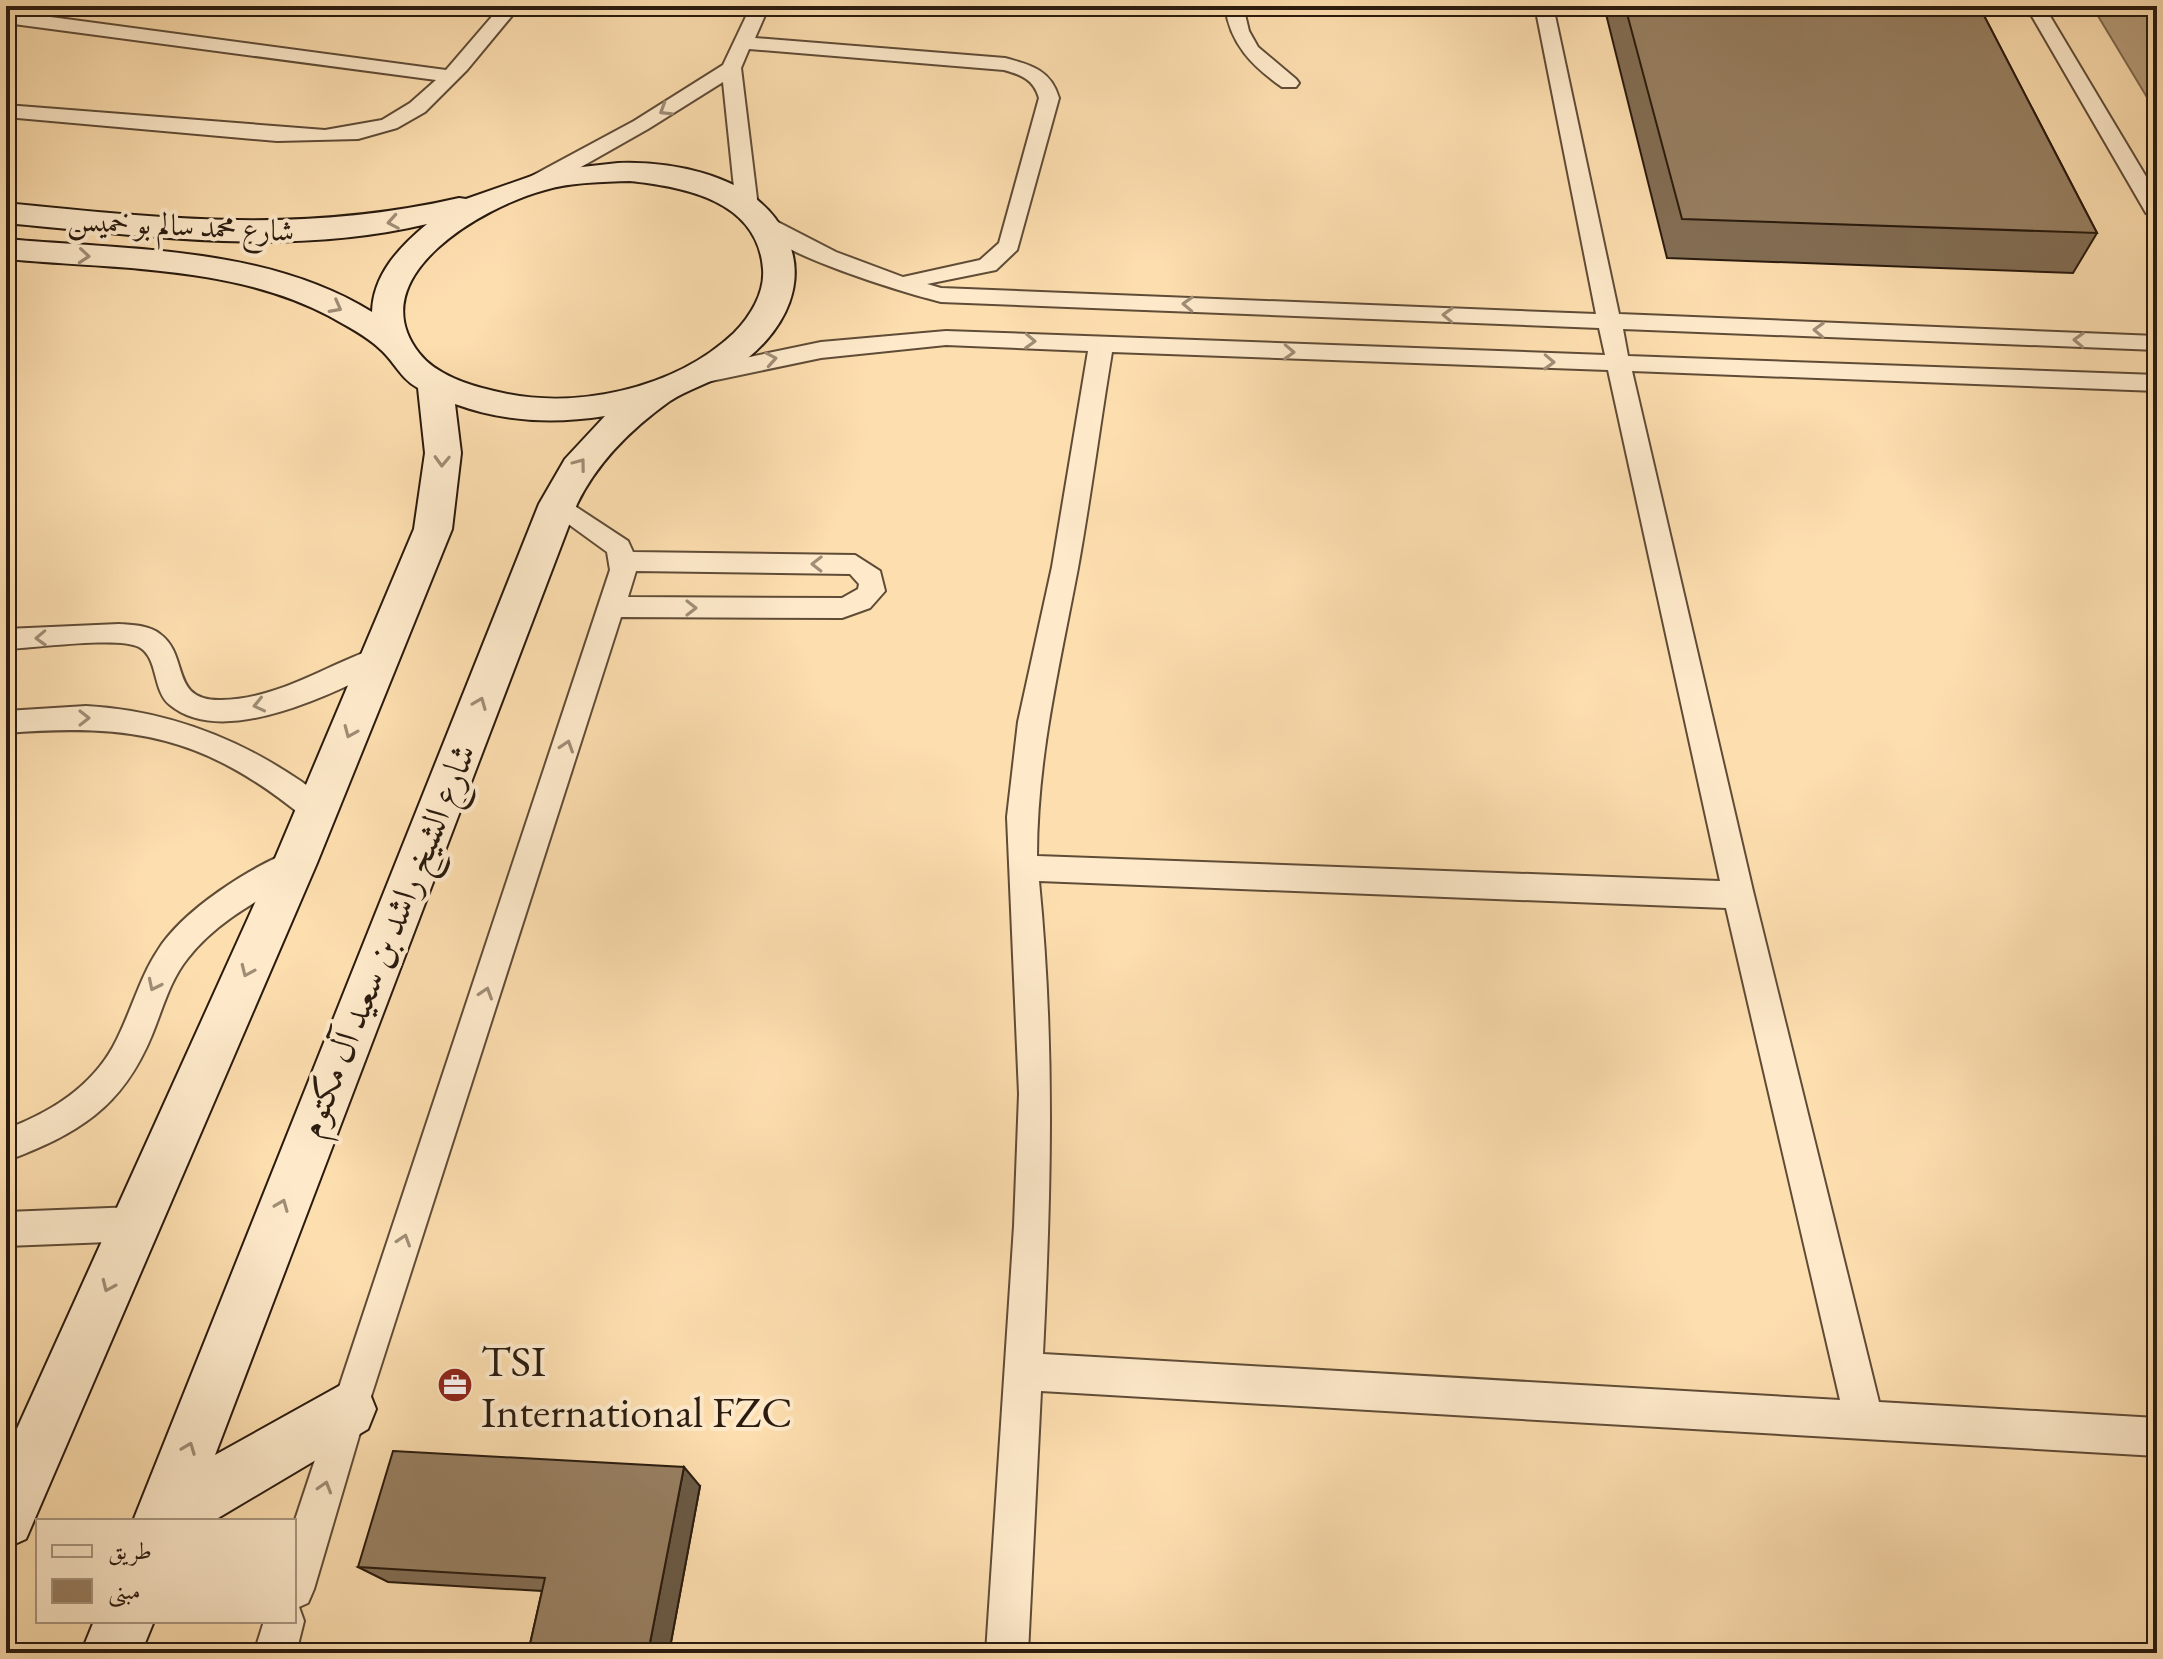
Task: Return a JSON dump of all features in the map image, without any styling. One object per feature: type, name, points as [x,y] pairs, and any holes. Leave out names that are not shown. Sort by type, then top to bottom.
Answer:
[{"type":"main road","points":[[677,384],[579,410],[499,407],[435,384],[409,365],[394,342],[387,310],[396,277],[418,246],[453,218],[496,196],[536,183],[584,174],[675,177],[714,189],[756,215]]},
{"type":"main road","name":"شارع محمد سالم بو خميس","points":[[6,213],[219,232],[287,234],[359,228],[429,215],[496,196]]},
{"type":"main road","name":"شارع الشيخ راشد بن سعيد آل مكتوم","points":[[162,1519],[558,504],[575,469],[604,434],[746,341],[775,300],[781,260],[756,215]]},
{"type":"main road","name":"شارع محمد سالم بو خميس","points":[[6,249],[196,267],[252,276],[297,287],[344,310],[394,342]]},
{"type":"main road","points":[[6,1519],[295,863],[433,529],[441,490],[443,453],[435,384]]},
{"type":"main road","points":[[162,1519],[348,1409]]},
{"type":"main road","points":[[111,1653],[123,1623]]},
{"type":"lane","points":[[6,111],[318,138],[362,131],[403,118],[448,76],[511,6]]},
{"type":"lane","points":[[536,183],[641,125],[731,68],[760,6]]},
{"type":"lane","points":[[1234,6],[1235,25],[1245,46],[1263,65],[1289,83]]},
{"type":"lane","points":[[1544,6],[1607,321],[1737,895],[1864,1420]]},
{"type":"lane","points":[[2035,6],[2157,213]]},
{"type":"lane","points":[[6,17],[448,76]]},
{"type":"lane","points":[[743,43],[1005,64],[1027,70],[1045,83],[1049,98],[1009,245],[988,265],[970,271],[886,281]]},
{"type":"lane","points":[[731,68],[756,215],[802,245],[886,281],[941,295],[2157,343]]},
{"type":"lane","points":[[677,384],[758,361],[883,342],[946,338],[2157,383]]},
{"type":"lane","points":[[1007,1653],[1021,1371],[1032,1226],[1036,1094],[1032,975],[1022,868],[1023,805],[1032,722],[1065,567],[1101,344]]},
{"type":"lane","points":[[296,1582],[348,1409],[613,607],[624,561],[619,548],[558,504]]},
{"type":"lane","points":[[613,607],[842,608],[867,599],[873,589],[866,571],[855,565],[624,561]]},
{"type":"lane","points":[[6,639],[123,635],[146,638],[160,650],[168,682],[178,697],[190,706],[211,711],[240,709],[291,697],[339,679],[383,656]]},
{"type":"lane","points":[[6,722],[88,717],[132,722],[184,735],[252,762],[287,784],[317,810]]},
{"type":"lane","points":[[6,1145],[49,1130],[91,1101],[121,1065],[154,981],[178,947],[212,916],[295,863]]},
{"type":"lane","points":[[1022,868],[1737,895]]},
{"type":"lane","points":[[6,1229],[135,1224]]},
{"type":"lane","points":[[1021,1371],[2157,1437]]},
{"type":"lane","points":[[275,1653],[283,1623]]},
{"type":"shaded area","points":[[2092,6],[2157,6],[2157,114]]},
{"type":"building","points":[[1625,6],[1979,6],[2097,233],[1682,219]]},
{"type":"building","points":[[393,1451],[684,1467],[648,1653],[528,1653],[545,1578],[358,1567]]},
{"type":"place","name":"TSI International FZC","points":[[455,1385]]}]
